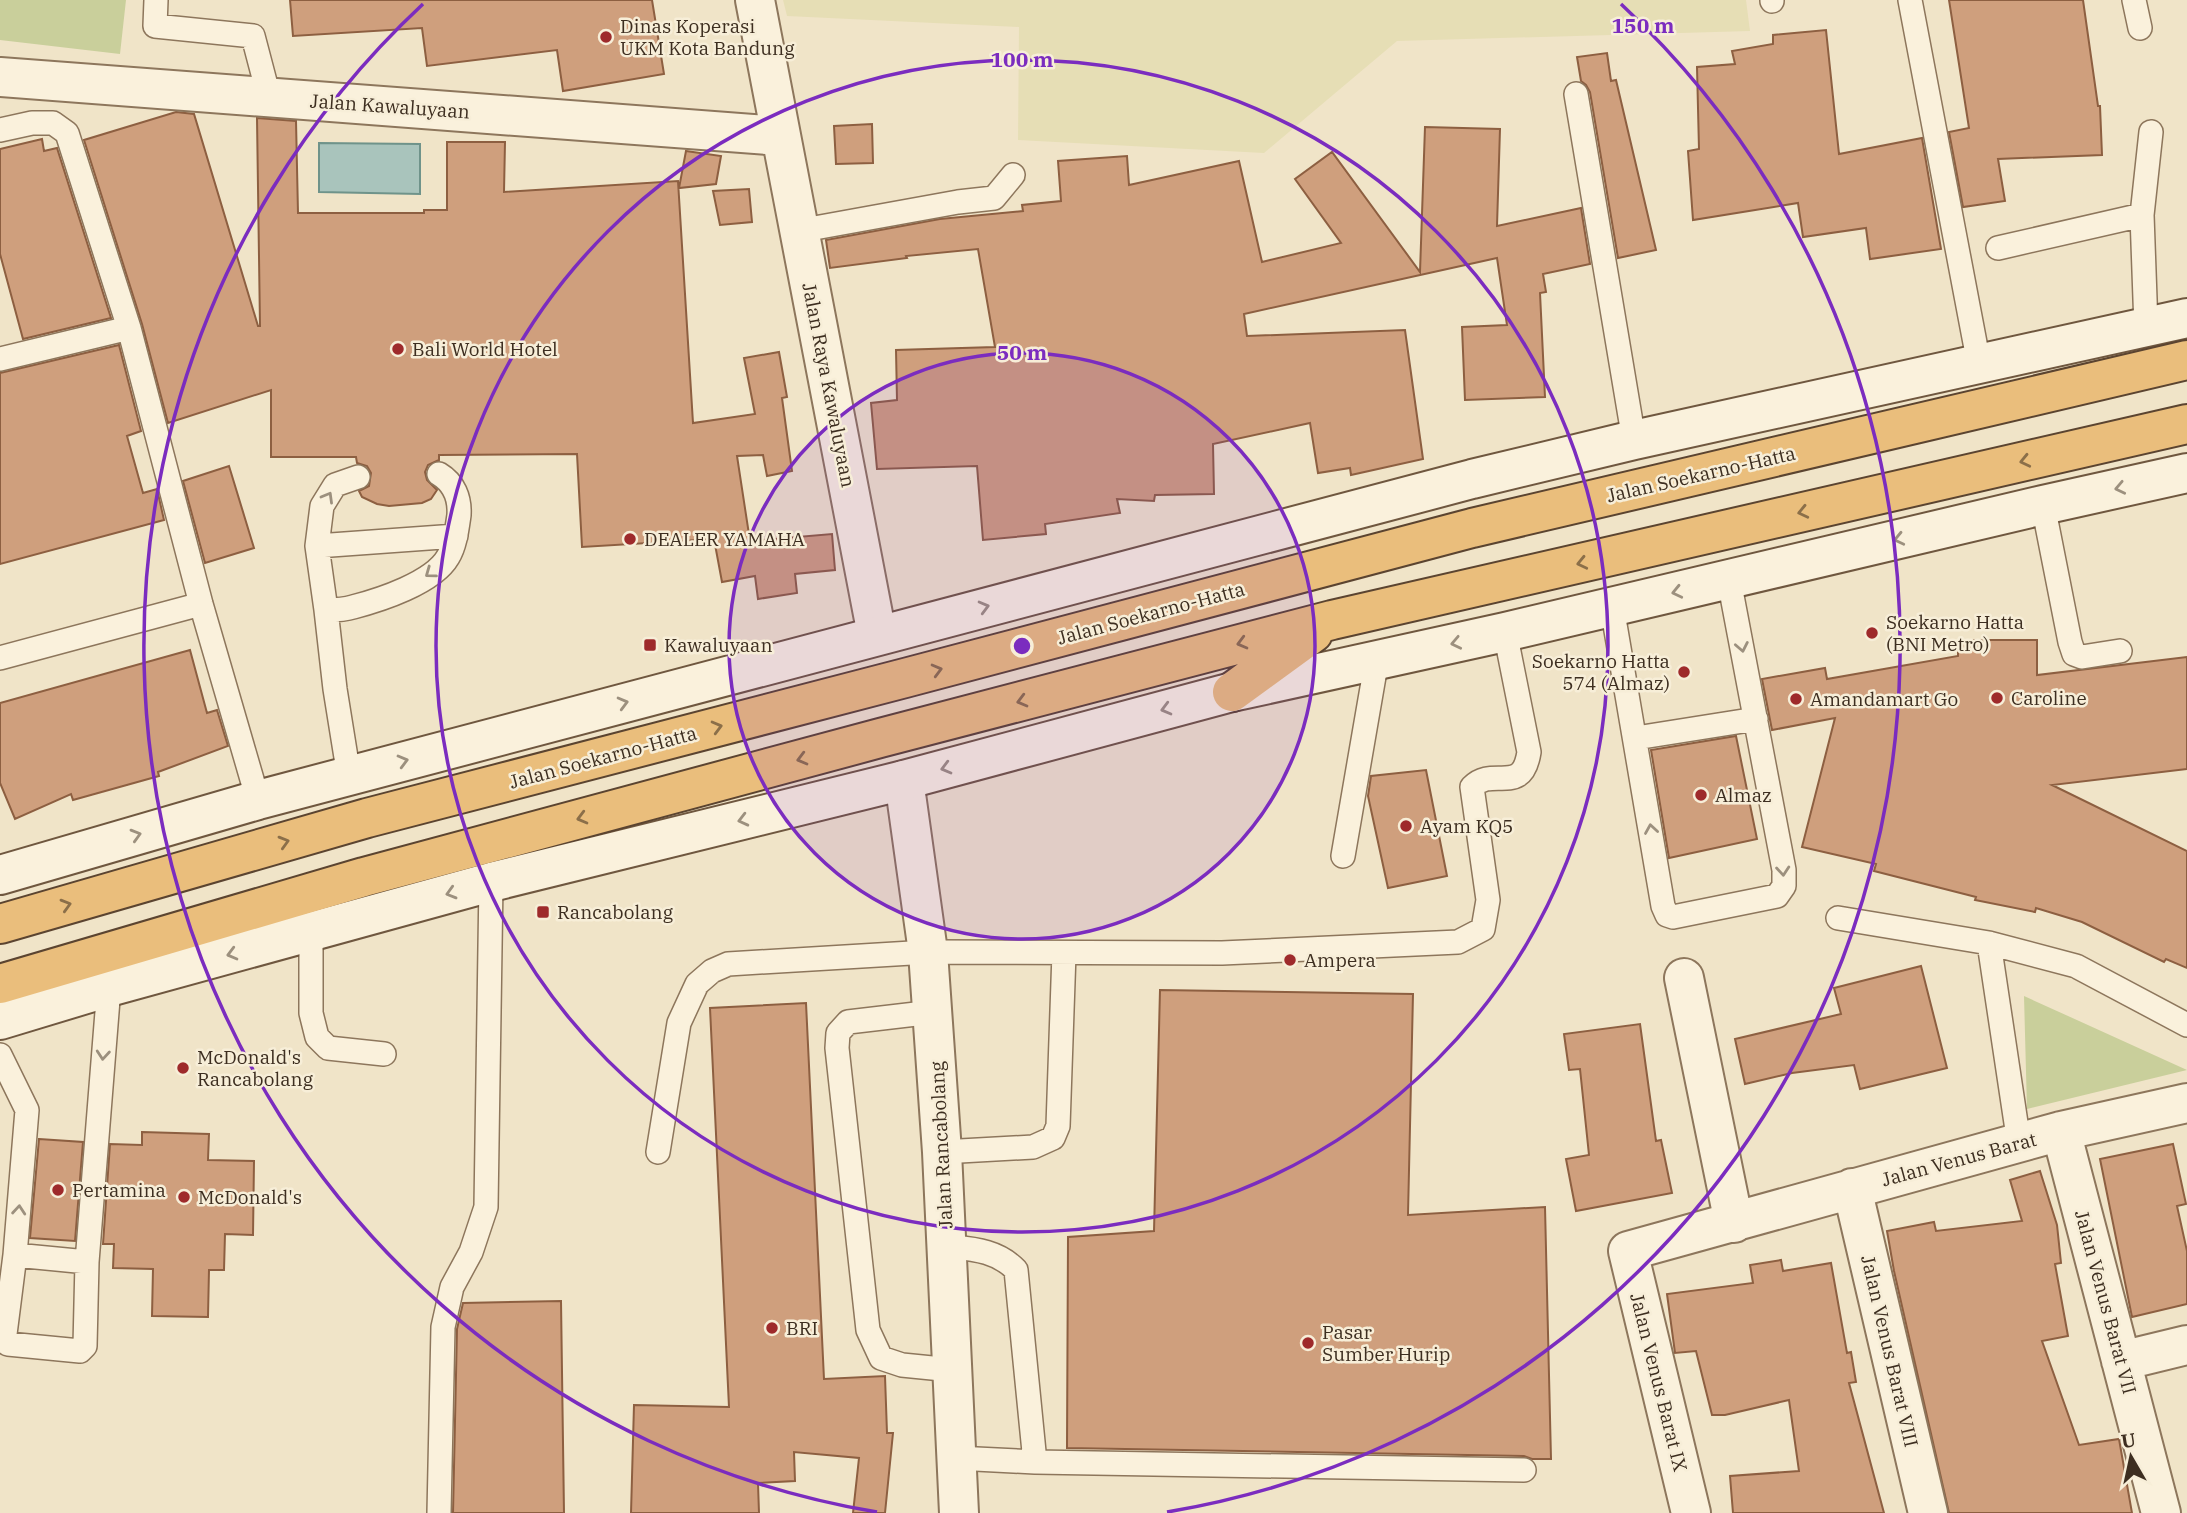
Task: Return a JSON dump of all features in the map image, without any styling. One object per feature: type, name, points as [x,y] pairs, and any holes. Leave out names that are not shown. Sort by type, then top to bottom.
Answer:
[{"type":"highway","name":"Jalan Soekarno-Hatta","points":[[0,923],[367,818],[1472,528],[2187,360]]},
{"type":"highway","points":[[0,984],[364,877],[1332,620],[2187,424]]},
{"type":"highway","points":[[1232,692],[1332,620]]},
{"type":"main road","name":"Jalan Raya Kawaluyaan","points":[[755,0],[877,635]]},
{"type":"main road","name":"Jalan Kawaluyaan","points":[[0,77],[780,136]]},
{"type":"main road","points":[[0,875],[258,800],[1458,483],[1634,440],[2187,318]]},
{"type":"main road","points":[[0,1020],[109,987],[491,882],[904,780],[1232,692],[1505,632],[2187,473]]},
{"type":"main road","name":"Jalan Rancabolang","points":[[904,780],[928,952],[933,1012],[959,1513]]},
{"type":"main road","points":[[1684,978],[1734,1223]]},
{"type":"main road","name":"Jalan Venus Barat","points":[[1628,1251],[2061,1131],[2187,1103]]},
{"type":"main road","name":"Jalan Venus Barat VII","points":[[2061,1131],[2161,1513]]},
{"type":"main road","name":"Jalan Venus Barat VIII","points":[[1852,1188],[1928,1513]]},
{"type":"main road","name":"Jalan Venus Barat IX","points":[[1628,1251],[1691,1513]]},
{"type":"main road","points":[[2121,1361],[2187,1345]]},
{"type":"lane","points":[[156,0],[155,26],[253,36],[269,97]]},
{"type":"lane","points":[[1910,0],[1979,364]]},
{"type":"lane","points":[[2134,0],[2140,28]]},
{"type":"lane","points":[[1576,94],[1634,440]]},
{"type":"lane","points":[[0,130],[32,123],[53,123],[67,133],[129,328],[201,604],[258,800]]},
{"type":"lane","points":[[2146,327],[2142,215],[2151,132]]},
{"type":"lane","points":[[799,231],[994,198],[1013,176]]},
{"type":"lane","points":[[1998,248],[2142,215]]},
{"type":"lane","points":[[0,359],[129,328]]},
{"type":"lane","points":[[326,610],[350,608],[393,594],[432,574],[448,557],[456,536],[458,496],[448,480],[439,474]]},
{"type":"lane","points":[[349,776],[317,546],[323,506],[335,485],[358,477]]},
{"type":"lane","points":[[2043,505],[2074,654],[2082,657],[2120,651]]},
{"type":"lane","points":[[317,546],[456,536]]},
{"type":"lane","points":[[1612,607],[1663,906],[1667,915],[1673,918],[1777,896],[1784,886],[1784,870],[1729,580]]},
{"type":"lane","points":[[0,658],[201,604]]},
{"type":"lane","points":[[658,1152],[680,1023],[697,984],[712,971],[728,964],[928,952],[1222,953],[1458,942],[1483,929],[1488,900],[1472,787],[1477,782],[1518,777],[1524,771],[1529,752],[1505,632]]},
{"type":"lane","points":[[1343,856],[1377,659]]},
{"type":"lane","points":[[1636,738],[1756,719]]},
{"type":"lane","points":[[439,1513],[443,1327],[452,1287],[471,1252],[486,1207],[491,882]]},
{"type":"lane","points":[[1838,918],[1989,943],[2076,966],[2187,1025]]},
{"type":"lane","points":[[311,932],[311,1013],[317,1037],[328,1048],[384,1054]]},
{"type":"lane","points":[[1989,943],[2019,1143]]},
{"type":"lane","points":[[942,1152],[1033,1147],[1053,1138],[1058,1126],[1064,953]]},
{"type":"lane","points":[[0,1055],[27,1110],[15,1255],[5,1334],[8,1344],[80,1351],[85,1346],[87,1262],[109,987]]},
{"type":"lane","points":[[933,1012],[848,1023],[838,1033],[837,1048],[868,1330],[881,1358],[902,1365],[952,1370]]},
{"type":"lane","points":[[946,1246],[986,1251],[1006,1260],[1016,1270],[1035,1462]]},
{"type":"lane","points":[[15,1255],[87,1262]]},
{"type":"lane","points":[[956,1458],[1035,1462],[1524,1470]]},
{"type":"shaded area","points":[[783,0],[1746,0],[1750,31],[1397,41],[1264,153],[1018,140],[1019,27],[787,16]]},
{"type":"green space","points":[[0,0],[126,0],[120,54],[0,40]]},
{"type":"green space","points":[[2024,996],[2187,1070],[2027,1109]]},
{"type":"water","points":[[319,143],[420,144],[420,194],[319,192]]},
{"type":"building","points":[[290,0],[652,0],[664,74],[563,91],[557,50],[427,66],[422,28],[293,36]]},
{"type":"building","points":[[1949,0],[2083,0],[2100,106],[2102,155],[1998,159],[2005,201],[1963,207],[1949,132],[1969,128]]},
{"type":"building","points":[[1826,30],[1839,154],[1922,138],[1941,249],[1870,259],[1866,228],[1803,237],[1798,203],[1693,220],[1688,151],[1699,149],[1697,67],[1735,64],[1732,51],[1773,44],[1773,35]]},
{"type":"building","points":[[1607,53],[1611,81],[1616,80],[1656,250],[1618,258],[1590,92],[1581,81],[1577,57]]},
{"type":"building","points":[[176,112],[194,114],[258,326],[257,118],[296,121],[298,213],[424,213],[424,210],[447,210],[447,142],[505,142],[504,192],[678,181],[693,423],[755,414],[744,358],[779,352],[787,397],[782,398],[792,471],[767,476],[763,455],[737,456],[750,541],[832,534],[835,570],[795,574],[797,593],[758,599],[755,576],[722,582],[714,539],[582,547],[577,454],[439,455],[439,460],[428,465],[425,472],[427,480],[437,490],[431,499],[422,503],[389,506],[362,497],[359,491],[369,486],[371,473],[367,466],[357,463],[356,457],[271,457],[271,390],[168,423],[142,324],[84,140]]},
{"type":"building","points":[[872,124],[873,163],[836,164],[834,126]]},
{"type":"building","points":[[1425,127],[1500,129],[1497,226],[1581,208],[1590,264],[1543,274],[1546,292],[1540,293],[1545,397],[1465,400],[1462,327],[1507,325],[1497,258],[1244,314],[1247,336],[1405,330],[1423,459],[1351,475],[1350,468],[1318,473],[1310,423],[1213,444],[1214,494],[1155,495],[1154,501],[1117,499],[1120,513],[1045,524],[1046,534],[983,540],[977,466],[877,469],[871,403],[897,400],[896,350],[995,347],[978,249],[906,256],[907,258],[830,268],[826,240],[940,219],[1023,211],[1022,205],[1061,201],[1058,161],[1127,156],[1129,185],[1239,161],[1262,262],[1341,243],[1295,179],[1332,152],[1420,272]]},
{"type":"building","points":[[42,139],[44,151],[57,148],[111,318],[23,339],[0,254],[0,149]]},
{"type":"building","points":[[686,151],[721,156],[716,184],[679,188]]},
{"type":"building","points":[[749,189],[752,222],[720,225],[713,191]]},
{"type":"building","points":[[119,345],[141,431],[127,436],[143,493],[157,489],[164,520],[0,564],[0,373]]},
{"type":"building","points":[[229,466],[254,548],[205,563],[183,481]]},
{"type":"building","points":[[1958,640],[2037,640],[2037,675],[2187,657],[2187,769],[2052,785],[2187,851],[2187,968],[2166,959],[2164,962],[2082,922],[2036,908],[2035,912],[1975,900],[1976,897],[1874,871],[1876,864],[1802,847],[1835,718],[1772,730],[1762,679],[1825,668],[1827,679],[1958,656]]},
{"type":"building","points":[[190,650],[207,713],[217,710],[228,746],[158,772],[159,776],[73,800],[71,794],[15,819],[0,783],[0,703]]},
{"type":"building","name":"Almaz","points":[[1736,736],[1757,839],[1669,858],[1651,750]]},
{"type":"building","name":"Ayam KQ5","points":[[1426,770],[1447,876],[1388,888],[1368,796],[1371,776]]},
{"type":"building","points":[[1921,966],[1947,1068],[1860,1089],[1854,1065],[1792,1073],[1745,1084],[1735,1039],[1841,1014],[1834,988]]},
{"type":"building","name":"Pasar Sumber Hurip","points":[[1160,990],[1413,994],[1408,1215],[1545,1207],[1551,1459],[1524,1456],[1067,1448],[1068,1237],[1154,1231]]},
{"type":"building","points":[[806,1003],[824,1379],[885,1376],[887,1433],[893,1433],[885,1513],[853,1513],[859,1458],[794,1452],[795,1481],[758,1483],[759,1513],[631,1513],[634,1405],[729,1407],[710,1008]]},
{"type":"building","points":[[1640,1024],[1656,1141],[1661,1140],[1672,1193],[1576,1211],[1566,1159],[1589,1155],[1580,1069],[1569,1070],[1564,1034]]},
{"type":"building","name":"McDonald's","points":[[142,1132],[209,1134],[208,1160],[254,1161],[253,1235],[225,1234],[224,1270],[209,1270],[208,1317],[152,1316],[153,1269],[113,1268],[114,1244],[103,1244],[110,1144],[142,1145]]},
{"type":"building","name":"Pertamina","points":[[39,1139],[83,1142],[75,1241],[30,1238]]},
{"type":"building","points":[[2173,1144],[2186,1204],[2177,1206],[2187,1251],[2187,1304],[2132,1317],[2100,1159]]},
{"type":"building","points":[[2040,1171],[2057,1225],[2061,1263],[2055,1264],[2068,1336],[2042,1341],[2079,1445],[2119,1439],[2132,1513],[1949,1513],[1887,1231],[1934,1222],[1936,1231],[2022,1221],[2010,1180]]},
{"type":"building","points":[[1781,1260],[1783,1271],[1831,1263],[1847,1353],[1851,1352],[1856,1382],[1849,1383],[1884,1513],[1733,1513],[1730,1476],[1799,1471],[1789,1400],[1725,1415],[1712,1415],[1696,1351],[1675,1353],[1667,1294],[1753,1283],[1750,1265]]},
{"type":"building","points":[[561,1301],[564,1513],[453,1513],[457,1329],[463,1303]]},
{"type":"place","name":"Dinas Koperasi UKM Kota Bandung","points":[[606,37]]},
{"type":"place","name":"Bali World Hotel","points":[[398,349]]},
{"type":"place","name":"DEALER YAMAHA","points":[[630,539]]},
{"type":"place","name":"Soekarno Hatta (BNI Metro)","points":[[1872,633]]},
{"type":"place","name":"Kawaluyaan","points":[[650,645]]},
{"type":"place","name":"Soekarno Hatta 574 (Almaz)","points":[[1684,672]]},
{"type":"place","name":"Caroline","points":[[1997,698]]},
{"type":"place","name":"Amandamart Go","points":[[1796,699]]},
{"type":"place","name":"Almaz","points":[[1701,795]]},
{"type":"place","name":"Ayam KQ5","points":[[1406,826]]},
{"type":"place","name":"Rancabolang","points":[[543,912]]},
{"type":"place","name":"Ampera","points":[[1290,960]]},
{"type":"place","name":"McDonald's Rancabolang","points":[[183,1068]]},
{"type":"place","name":"Pertamina","points":[[58,1190]]},
{"type":"place","name":"McDonald's","points":[[184,1197]]},
{"type":"place","name":"BRI","points":[[772,1328]]},
{"type":"place","name":"Pasar Sumber Hurip","points":[[1308,1343]]}]
